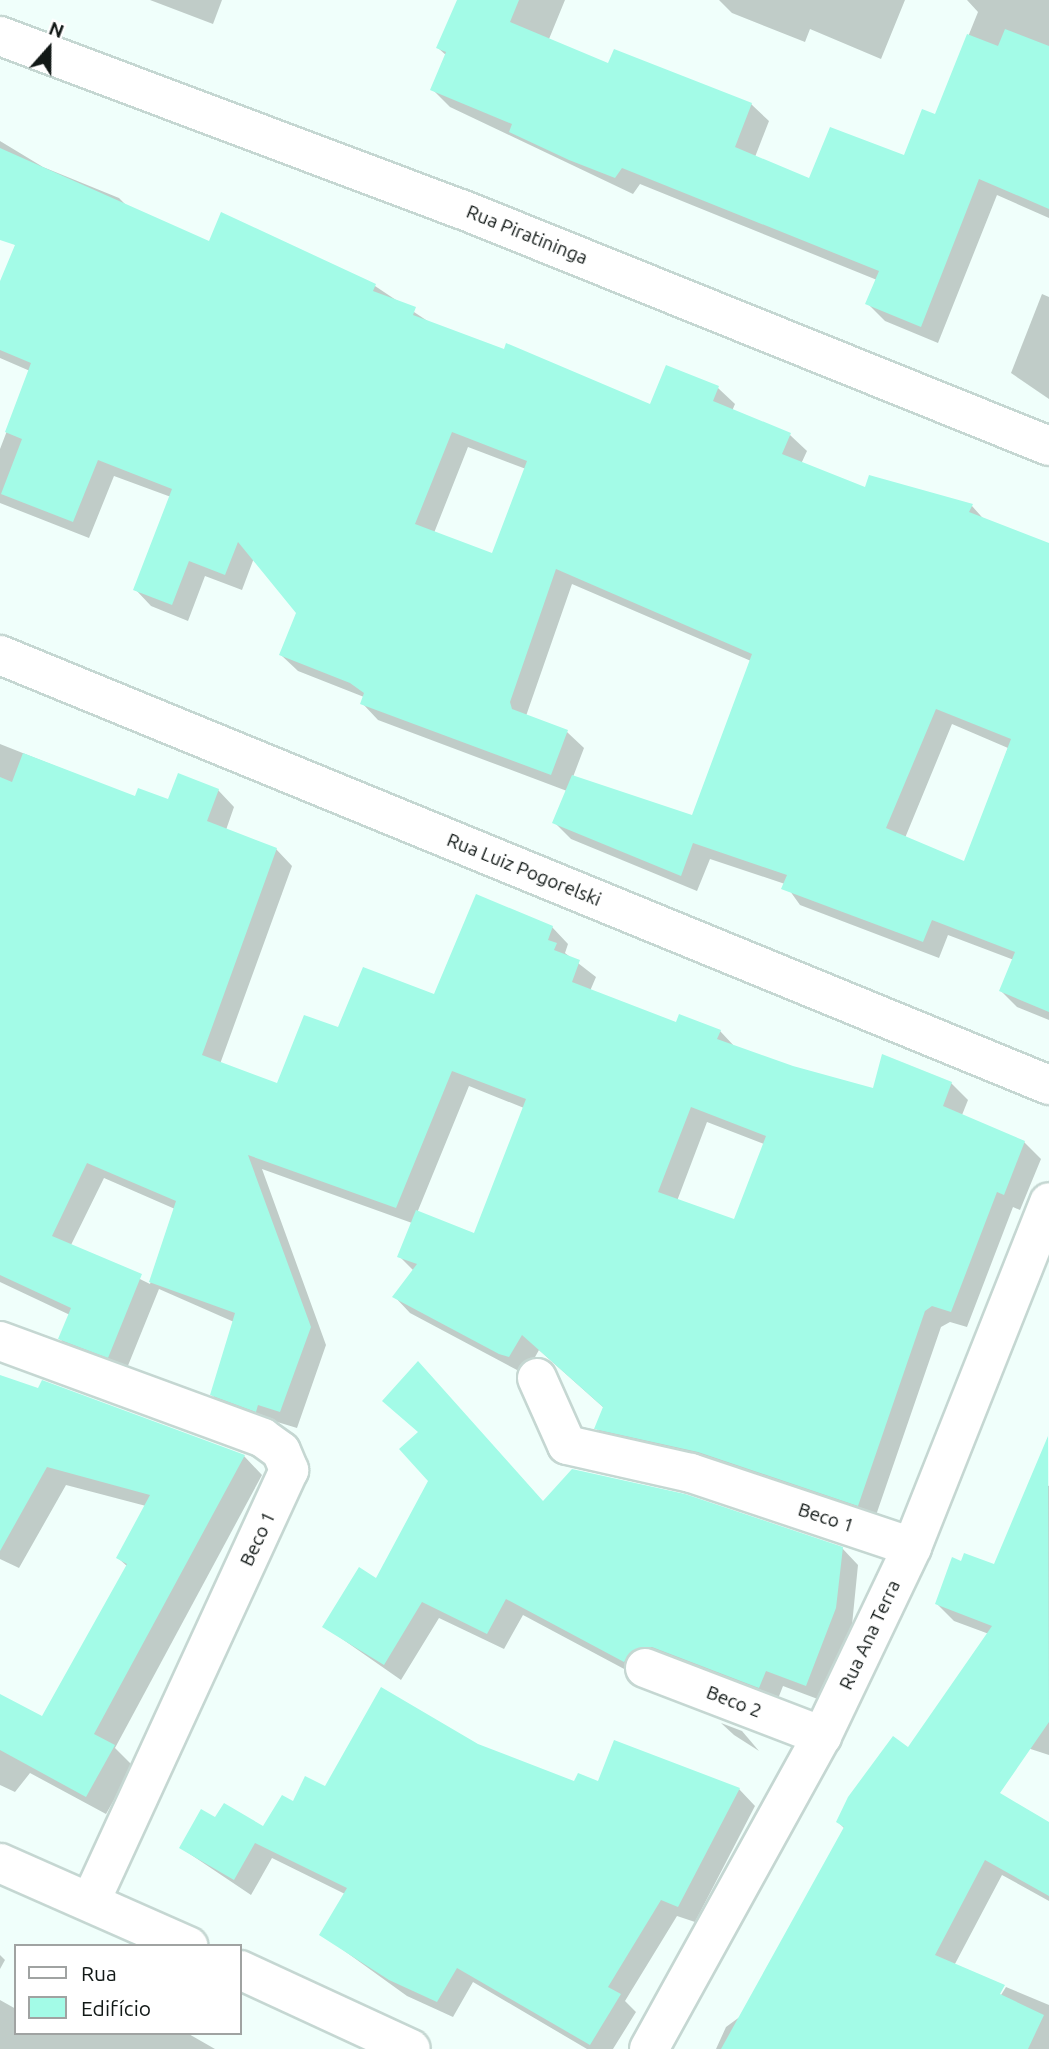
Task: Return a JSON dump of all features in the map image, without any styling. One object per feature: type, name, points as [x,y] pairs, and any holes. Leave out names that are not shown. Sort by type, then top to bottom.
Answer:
[{"type":"street","name":"Rua Piratininga","points":[[0,36],[461,209],[1049,446]]},
{"type":"street","name":"Rua Luiz Pogorelski","points":[[0,656],[1049,1085]]},
{"type":"street","name":"Rua Ana Terra","points":[[649,2049],[822,1736],[912,1547],[1049,1202]]},
{"type":"street","name":"Beco 1","points":[[0,1341],[263,1438],[281,1451],[289,1470],[91,1901]]},
{"type":"street","name":"Beco 1","points":[[537,1378],[567,1445],[691,1473],[912,1547]]},
{"type":"street","name":"Beco 2","points":[[645,1668],[822,1736]]},
{"type":"street","points":[[0,1863],[184,1944]]},
{"type":"street","points":[[242,1971],[411,2049]]},
{"type":"building","points":[[457,0],[519,0],[510,22],[608,63],[614,49],[752,103],[735,147],[809,178],[830,127],[904,155],[922,109],[935,114],[967,34],[998,46],[1005,29],[1049,46],[1049,209],[979,179],[921,327],[865,304],[879,271],[622,168],[615,178],[569,160],[509,132],[512,124],[430,90],[446,52],[436,48]]},
{"type":"building","points":[[0,148],[209,241],[221,212],[376,284],[373,291],[416,307],[413,315],[504,349],[506,343],[650,404],[666,365],[719,386],[713,401],[791,433],[782,454],[865,487],[869,475],[973,504],[969,512],[1049,543],[1049,1012],[999,991],[1015,952],[932,920],[923,942],[781,889],[787,875],[693,843],[681,876],[552,823],[572,775],[692,815],[752,654],[556,569],[510,702],[512,709],[568,730],[551,775],[360,704],[364,693],[350,683],[279,655],[296,613],[238,542],[225,575],[189,561],[172,605],[133,590],[172,489],[98,460],[73,522],[1,494],[22,439],[5,432],[31,363],[0,350],[0,281],[15,245],[0,240]],"holes":[[[452,432],[527,461],[492,553],[415,524]],[[936,709],[1011,739],[964,861],[886,828]]]},
{"type":"building","points":[[23,753],[135,796],[138,788],[168,799],[178,773],[219,789],[207,821],[277,848],[202,1055],[277,1083],[304,1015],[338,1027],[363,967],[434,994],[476,894],[553,926],[548,940],[557,943],[554,950],[580,960],[572,982],[676,1022],[679,1014],[721,1030],[717,1039],[793,1066],[873,1088],[882,1054],[952,1082],[943,1106],[1025,1141],[1004,1195],[997,1192],[951,1312],[932,1306],[925,1311],[858,1506],[698,1452],[594,1429],[603,1407],[522,1335],[509,1357],[392,1297],[417,1264],[397,1257],[416,1210],[474,1233],[526,1099],[452,1071],[396,1208],[248,1155],[311,1327],[280,1412],[258,1405],[256,1412],[210,1395],[235,1313],[149,1282],[176,1201],[87,1163],[52,1236],[142,1274],[108,1358],[58,1339],[71,1308],[0,1275],[0,777],[12,782]],"holes":[[[691,1107],[766,1136],[734,1219],[658,1192]]]},
{"type":"building","points":[[418,1361],[543,1501],[572,1469],[685,1494],[843,1547],[836,1608],[806,1686],[766,1671],[759,1688],[652,1647],[632,1651],[624,1662],[506,1599],[487,1634],[422,1602],[384,1665],[322,1627],[359,1567],[376,1578],[428,1481],[399,1449],[418,1432],[382,1401]]},
{"type":"building","points":[[0,1375],[38,1388],[42,1380],[245,1455],[94,1734],[115,1745],[86,1797],[0,1750],[0,1694],[42,1716],[127,1564],[116,1558],[150,1495],[47,1467],[0,1551]]},
{"type":"building","points":[[1048,1436],[1049,1722],[1000,1793],[1049,1822],[1049,1896],[985,1860],[935,1955],[1005,1985],[1000,1994],[1044,2015],[1028,2049],[721,2049],[844,1827],[836,1822],[848,1797],[893,1736],[908,1747],[992,1626],[935,1604],[952,1557],[961,1561],[964,1553],[994,1564]]},
{"type":"building","points":[[381,1687],[478,1744],[574,1781],[578,1773],[598,1781],[614,1740],[740,1788],[678,1907],[661,1900],[608,1987],[621,1994],[590,2045],[457,1968],[437,2002],[389,1980],[319,1935],[347,1888],[255,1843],[234,1880],[179,1848],[201,1809],[215,1817],[224,1803],[263,1826],[282,1795],[293,1801],[305,1776],[325,1786]]}]
